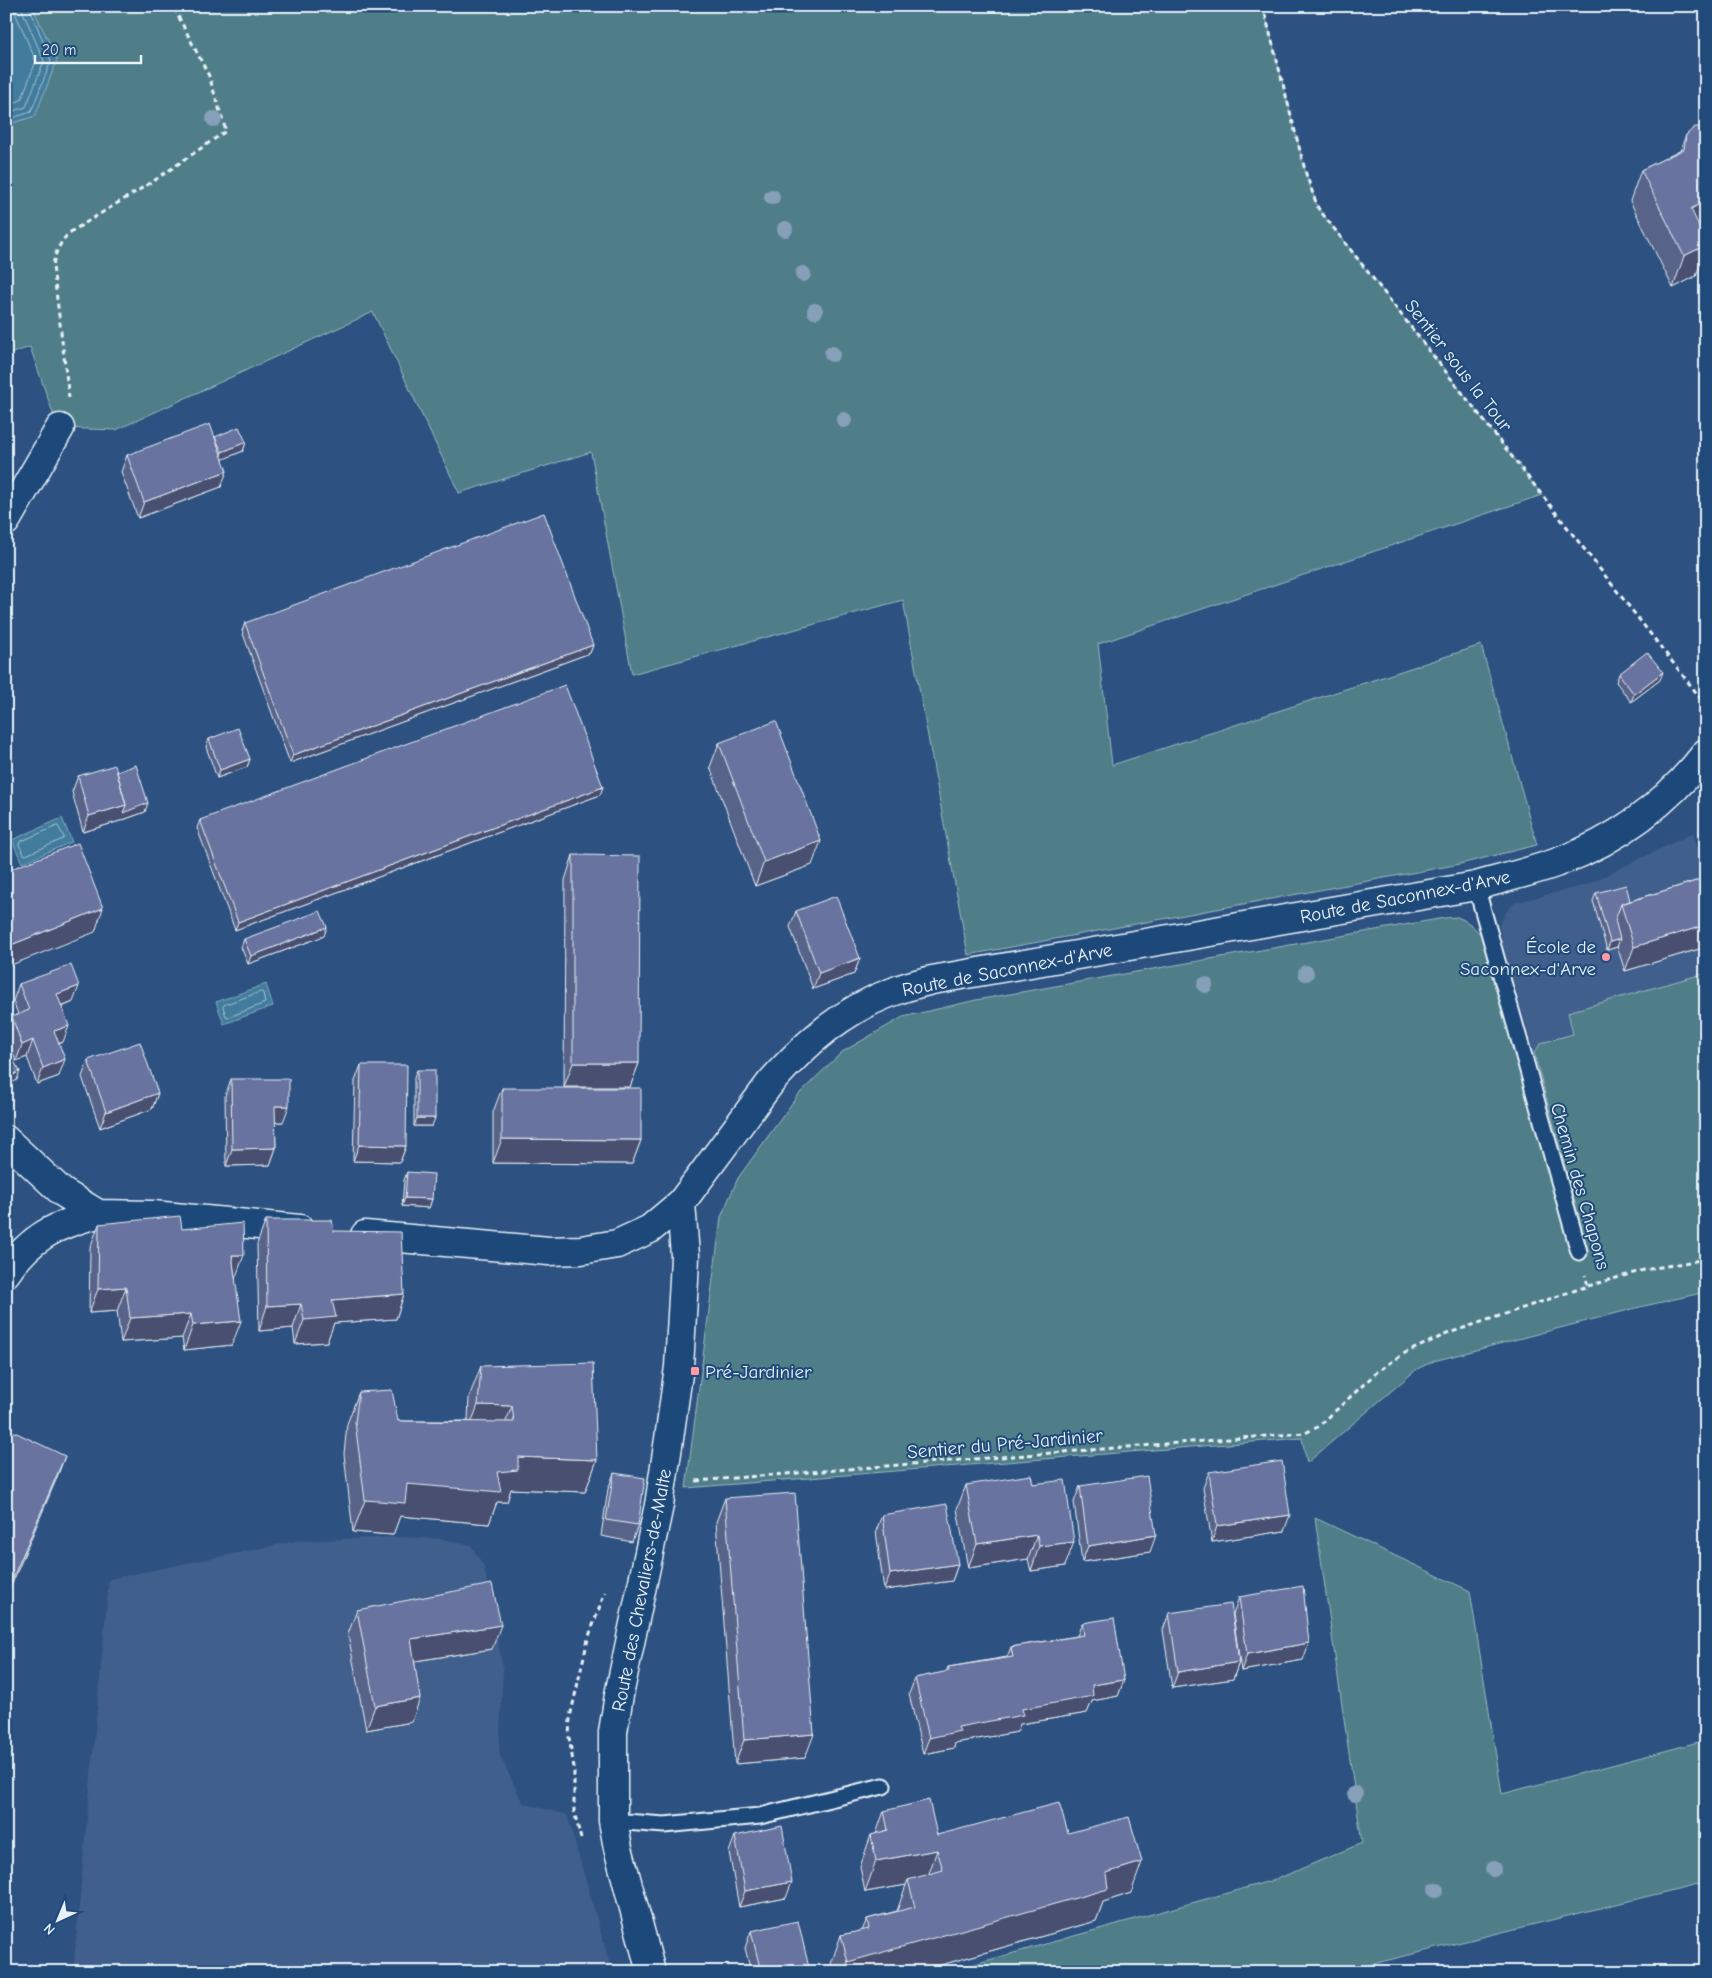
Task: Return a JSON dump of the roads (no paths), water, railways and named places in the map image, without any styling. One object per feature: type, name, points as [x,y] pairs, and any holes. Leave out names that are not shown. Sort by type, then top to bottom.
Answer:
[{"type":"street","points":[[6,522],[60,428]]},
{"type":"street","name":"Route de Saconnex-d'Arve","points":[[6,1273],[15,1242],[76,1219],[98,1214],[144,1214],[509,1249],[581,1250],[617,1244],[636,1237],[662,1220],[681,1203],[771,1082],[805,1046],[845,1014],[895,991],[932,980],[1476,886],[1561,861],[1619,834],[1669,794],[1706,753]]},
{"type":"street","points":[[6,1140],[62,1192],[98,1214]]},
{"type":"street","name":"Route des Chevaliers-de-Malte","points":[[651,1972],[618,1848],[613,1821],[613,1732],[619,1694],[643,1586],[663,1482],[679,1367],[685,1256],[681,1203]]},
{"type":"lane","name":"Chemin des Chapons","points":[[1476,886],[1579,1252]]},
{"type":"lane","points":[[613,1821],[664,1825],[760,1816],[883,1786]]},
{"type":"water","points":[[6,6],[32,6],[57,60],[35,116],[6,125]]},
{"type":"water","points":[[62,818],[72,842],[22,863],[12,840]]},
{"type":"water","points":[[266,984],[273,1006],[224,1024],[216,1002]]},
{"type":"place","name":"École de Saconnex-d'Arve","points":[[1606,957]]},
{"type":"place","name":"Pré-Jardinier","points":[[695,1371]]}]
